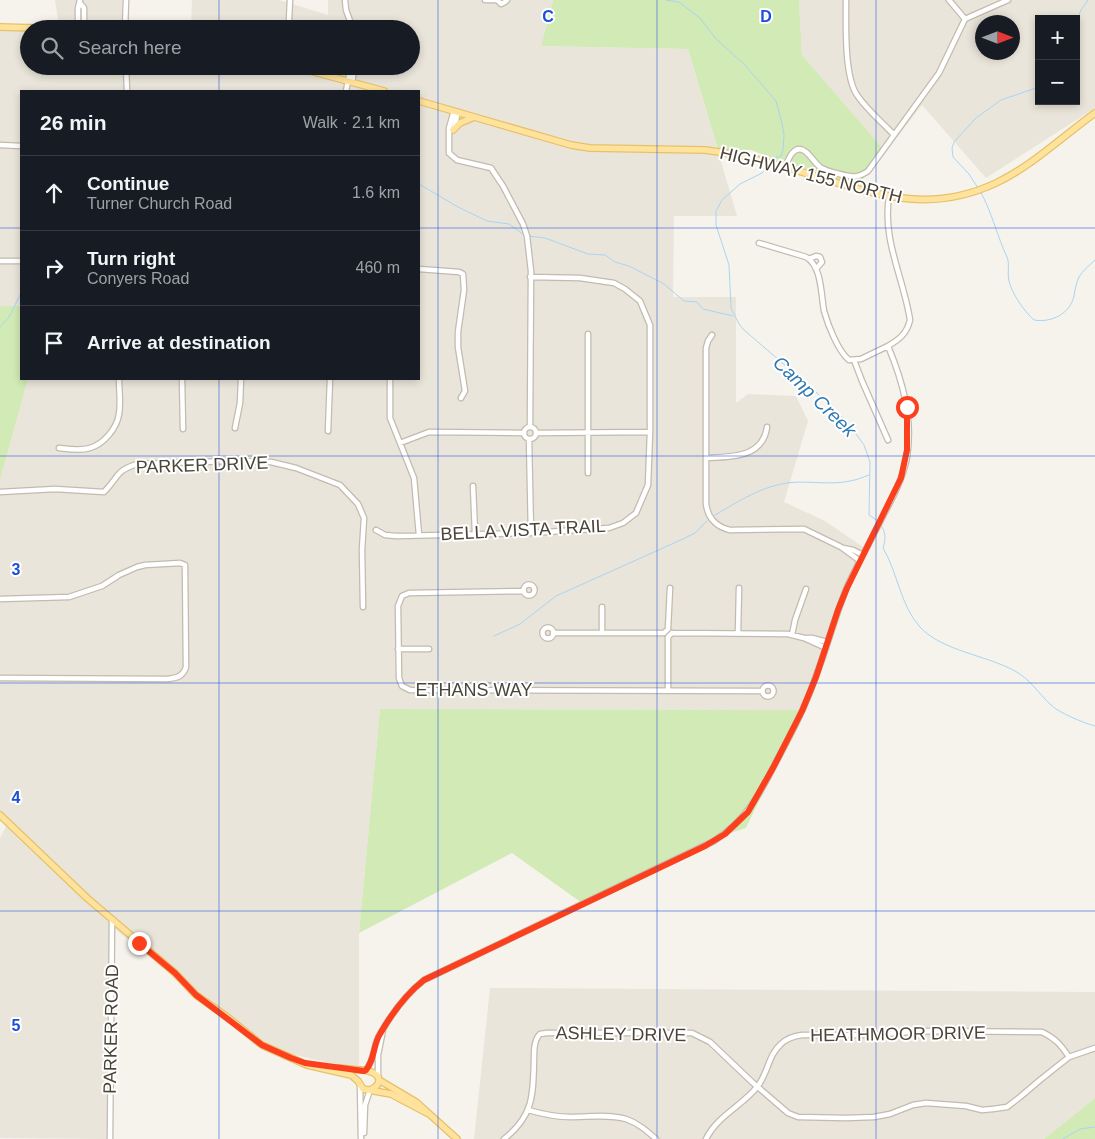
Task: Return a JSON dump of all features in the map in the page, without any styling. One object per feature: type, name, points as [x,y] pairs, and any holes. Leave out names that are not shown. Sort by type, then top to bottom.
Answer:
[{"type":"main road","points":[[0,27],[20,28]]},
{"type":"main road","points":[[327,75],[381,90]]},
{"type":"main road","name":"HIGHWAY 155 NORTH","points":[[420,101],[571,145],[590,148],[705,150],[750,157],[889,197],[931,200],[971,193],[998,182],[1032,160],[1095,113]]},
{"type":"main road","points":[[453,130],[464,120],[475,117]]},
{"type":"main road","points":[[0,815],[112,920],[175,973],[196,995],[262,1045],[305,1063],[348,1074],[363,1089],[398,1097],[429,1114]]},
{"type":"main road","points":[[305,1063],[373,1071],[385,1085],[410,1097],[457,1139]]},
{"type":"main road","points":[[359,1083],[359,1075],[365,1071]]},
{"type":"main road","points":[[371,1090],[377,1086],[378,1078]]},
{"type":"street","points":[[125,20],[126,0]]},
{"type":"street","points":[[289,20],[290,0]]},
{"type":"street","points":[[345,0],[350,20]]},
{"type":"street","points":[[485,0],[496,0],[501,4],[507,0]]},
{"type":"street","points":[[846,0],[850,78],[856,94],[871,113],[894,135]]},
{"type":"street","points":[[949,0],[964,19]]},
{"type":"street","points":[[786,167],[795,150],[804,150],[820,167],[854,176],[860,176],[868,171],[939,74],[964,19],[1008,0]]},
{"type":"street","points":[[78,20],[80,2]]},
{"type":"street","points":[[80,2],[84,8],[84,20]]},
{"type":"street","points":[[126,75],[127,90]]},
{"type":"street","points":[[350,75],[350,81]]},
{"type":"street","points":[[346,90],[352,75]]},
{"type":"street","points":[[450,141],[456,112]]},
{"type":"street","points":[[456,112],[449,128],[449,153],[457,160],[491,168],[504,186],[524,224],[528,236],[531,271],[530,426]]},
{"type":"street","points":[[0,145],[20,146]]},
{"type":"street","points":[[759,243],[809,259],[816,269],[825,314],[842,352],[849,360],[861,359],[898,340],[906,332],[910,320],[890,238],[888,218],[889,197]]},
{"type":"street","points":[[809,259],[816,256],[820,257],[822,262],[816,269]]},
{"type":"street","points":[[0,261],[20,261]]},
{"type":"street","points":[[420,269],[459,272],[463,274],[464,290],[458,332],[458,347],[465,391],[461,398]]},
{"type":"street","name":"BELLA VISTA TRAIL","points":[[376,530],[385,535],[419,535],[530,533],[609,528],[623,523],[636,513],[648,485],[650,432],[650,325],[640,301],[626,289],[614,283],[580,278],[530,277]]},
{"type":"street","points":[[588,334],[588,473]]},
{"type":"street","points":[[712,335],[706,348],[707,509],[711,519],[719,526],[732,530],[801,529],[810,531],[841,547],[860,561]]},
{"type":"street","points":[[365,1071],[372,1062],[379,1036],[392,1013],[402,1000],[424,980],[714,841],[731,829],[748,812],[802,711],[842,600],[901,478],[907,457],[906,399],[888,346]]},
{"type":"street","points":[[854,360],[888,440]]},
{"type":"street","points":[[59,448],[76,450],[90,448],[110,434],[116,426],[119,414],[119,380]]},
{"type":"street","points":[[182,380],[183,428]]},
{"type":"street","points":[[235,428],[240,404],[241,380]]},
{"type":"street","points":[[328,431],[330,380]]},
{"type":"street","points":[[390,380],[390,418],[414,478],[419,535]]},
{"type":"street","points":[[523,433],[530,426]]},
{"type":"street","points":[[530,426],[534,428],[536,433]]},
{"type":"street","points":[[706,458],[732,457],[754,449],[764,440],[767,427]]},
{"type":"street","points":[[400,443],[429,432],[523,433]]},
{"type":"street","points":[[536,433],[650,432]]},
{"type":"street","points":[[523,433],[524,437],[529,439],[534,438],[536,433]]},
{"type":"street","points":[[529,439],[530,533]]},
{"type":"street","name":"PARKER DRIVE","points":[[0,492],[55,490],[104,492],[116,476],[125,468],[138,464],[231,461],[271,462],[296,468],[340,485],[358,504],[364,518],[362,550],[363,607]]},
{"type":"street","points":[[473,486],[474,533]]},
{"type":"street","points":[[841,547],[863,555]]},
{"type":"street","points":[[0,598],[69,598],[102,586],[118,575],[137,567],[180,563],[185,565],[186,667],[183,675],[178,678],[166,679],[0,678]]},
{"type":"street","points":[[666,631],[670,588]]},
{"type":"street","points":[[738,633],[739,588]]},
{"type":"street","points":[[792,635],[806,589]]},
{"type":"street","name":"ETHANS WAY","points":[[524,591],[409,593],[400,597],[398,603],[398,649],[399,680],[402,686],[408,690],[762,691]]},
{"type":"street","points":[[602,607],[602,633]]},
{"type":"street","points":[[553,633],[666,631],[670,635],[738,633],[792,635],[827,645]]},
{"type":"street","points":[[668,691],[670,635]]},
{"type":"street","points":[[398,649],[429,649]]},
{"type":"street","name":"PARKER ROAD","points":[[110,1139],[112,920]]},
{"type":"street","points":[[378,1078],[378,1055],[383,1030]]},
{"type":"street","name":"HEATHMOOR DRIVE","points":[[706,1139],[716,1122],[746,1100],[759,1086],[774,1051],[782,1042],[791,1037],[802,1035],[870,1035],[924,1031],[1042,1032],[1061,1044],[1069,1057]]},
{"type":"street","name":"ASHLEY DRIVE","points":[[504,1139],[520,1125],[528,1110],[533,1088],[535,1042],[540,1034],[692,1033],[710,1042],[752,1082],[759,1086],[765,1094],[788,1113],[798,1117],[874,1117],[890,1114],[926,1102],[966,1106],[982,1110],[1007,1107],[1069,1057],[1095,1048]]},
{"type":"street","points":[[359,1083],[362,1139]]},
{"type":"street","points":[[362,1139],[365,1105],[371,1090]]},
{"type":"street","points":[[528,1110],[542,1114],[569,1117],[614,1117],[638,1125],[656,1139]]},
{"type":"shaded area","points":[[55,0],[122,0],[122,20],[58,20]]},
{"type":"shaded area","points":[[192,0],[279,0],[328,15],[328,0],[553,0],[541,46],[688,49],[737,216],[674,216],[673,297],[736,297],[736,403],[748,394],[796,396],[808,421],[784,502],[825,521],[863,547],[826,660],[802,710],[380,709],[359,933],[359,1065],[339,1065],[291,1054],[241,1030],[111,926],[109,1139],[0,1138],[0,838],[9,821],[0,814],[0,480],[28,380],[420,380],[420,90],[20,90],[20,306],[0,306],[0,25],[20,25],[20,75],[420,75],[420,20],[191,20]]},
{"type":"shaded area","points":[[799,0],[1095,0],[1095,108],[986,178],[922,105],[886,152],[802,55]]},
{"type":"shaded area","points":[[490,988],[1095,992],[1095,1098],[1044,1139],[474,1139]]},
{"type":"green space","points":[[553,0],[799,0],[802,55],[886,152],[857,186],[839,183],[751,150],[718,150],[688,49],[541,46]]},
{"type":"green space","points":[[0,306],[20,306],[20,380],[28,380],[0,480]]},
{"type":"green space","points":[[380,709],[802,710],[746,828],[708,840],[582,903],[512,853],[359,933]]},
{"type":"green space","points":[[1095,1098],[1095,1139],[1044,1139]]},
{"type":"waterway","name":"Camp Creek","points":[[666,0],[679,2],[700,18],[716,39],[745,65],[776,101],[784,135],[781,156],[774,158]]},
{"type":"waterway","points":[[1079,15],[1088,0]]},
{"type":"waterway","points":[[978,188],[969,174],[953,157],[952,148],[954,142],[976,118],[1001,100],[1035,88]]},
{"type":"waterway","name":"Camp Creek","points":[[768,167],[762,173],[740,184],[722,200],[716,211],[716,225],[729,265],[731,308],[744,330],[815,391],[849,424],[864,445],[870,462],[869,515],[878,521]]},
{"type":"waterway","points":[[420,185],[458,207],[487,221],[509,224],[524,235]]},
{"type":"waterway","points":[[980,191],[1007,257],[1008,278],[1013,291],[1026,312],[1034,320],[1047,320],[1064,312],[1072,302],[1079,277],[1095,260]]},
{"type":"waterway","points":[[528,236],[545,238],[588,254],[605,255],[615,262],[629,266],[664,284],[684,301],[697,302],[703,309],[733,316]]},
{"type":"waterway","points":[[0,327],[9,317],[20,295]]},
{"type":"waterway","points":[[715,515],[747,497],[772,486],[798,482],[842,482],[869,475]]},
{"type":"waterway","points":[[494,636],[520,624],[556,596],[683,539],[695,533],[707,521]]},
{"type":"waterway","name":"Camp Creek","points":[[880,524],[885,536],[883,548],[903,599],[920,627],[940,642],[1015,671],[1030,682],[1055,708],[1095,726]]},
{"type":"waterway","points":[[1063,1139],[1080,1129],[1095,1127]]},
{"type":"route","points":[[139,943],[175,973],[196,995],[262,1045],[305,1063],[364,1071],[372,1062],[380,1033],[392,1013],[402,1000],[424,980],[705,846],[725,834],[748,812],[802,711],[847,588],[901,478],[907,457],[907,407]]}]
